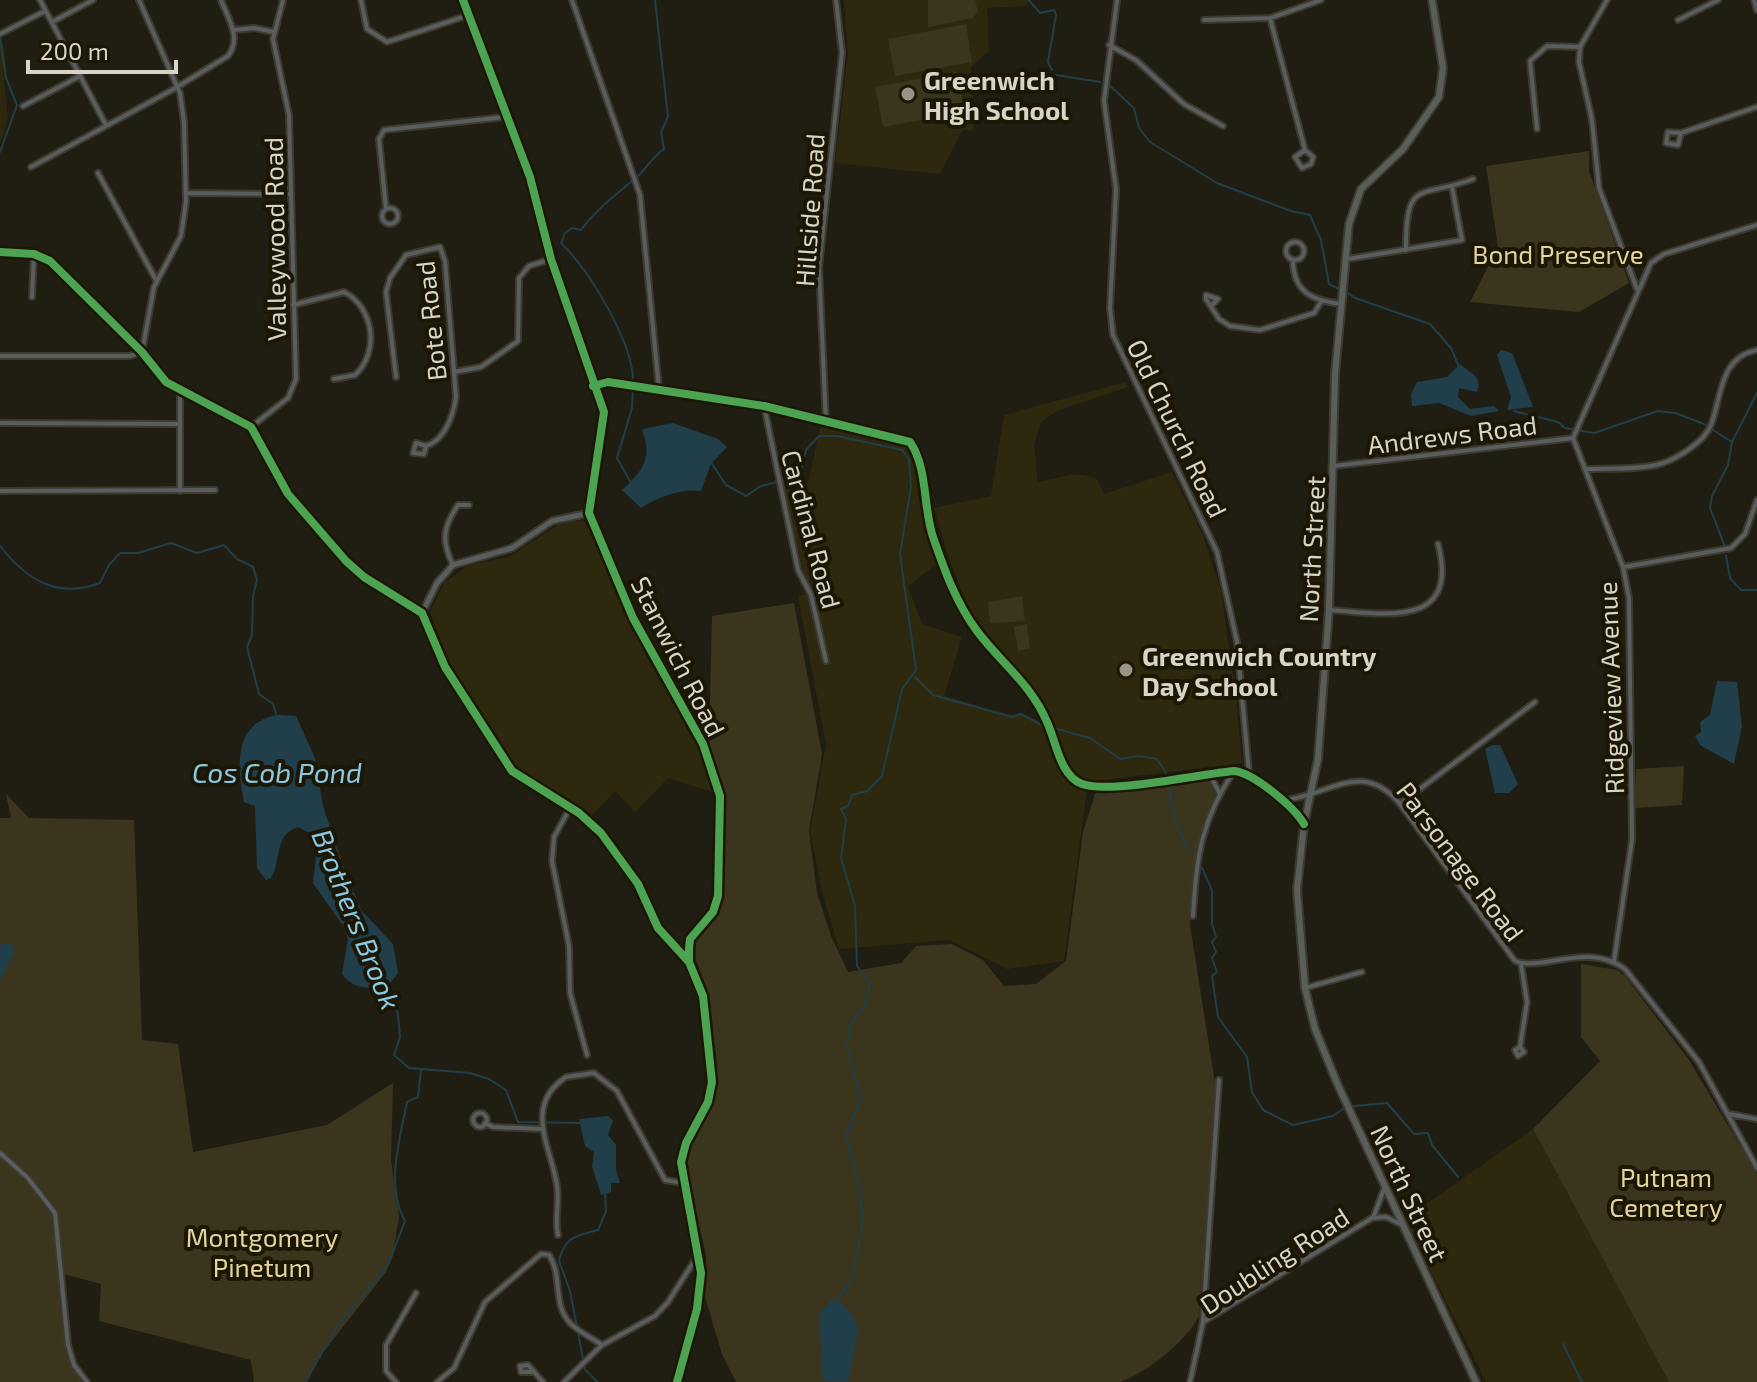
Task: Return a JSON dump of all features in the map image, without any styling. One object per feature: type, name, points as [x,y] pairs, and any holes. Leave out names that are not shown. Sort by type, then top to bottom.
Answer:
[{"type":"main road","name":"North Street","points":[[1432,0],[1443,68],[1439,97],[1403,149],[1361,189],[1352,208],[1335,374],[1329,610],[1313,791],[1304,824],[1297,890],[1305,988],[1323,1050],[1476,1382]]},
{"type":"street","points":[[40,0],[107,126]]},
{"type":"street","points":[[52,22],[93,0]]},
{"type":"street","points":[[139,0],[178,86],[184,122],[186,193],[183,232],[156,280],[142,352]]},
{"type":"street","points":[[31,167],[178,86],[231,53],[234,30],[221,0]]},
{"type":"street","name":"Valleywood Road","points":[[251,427],[284,401],[295,385],[288,100],[275,52],[274,32],[283,0]]},
{"type":"street","points":[[361,0],[367,29],[387,42],[469,15]]},
{"type":"street","points":[[422,613],[437,583],[453,565],[512,548],[552,521],[589,513],[605,422],[551,259],[533,184],[463,0]]},
{"type":"street","points":[[572,0],[636,183],[658,390]]},
{"type":"street","name":"Hillside Road","points":[[826,423],[819,267],[842,53],[836,0]]},
{"type":"street","name":"Old Church Road","points":[[1117,0],[1104,101],[1116,189],[1110,308],[1113,335],[1217,552],[1237,642],[1249,772]]},
{"type":"street","points":[[1204,20],[1270,18],[1321,0]]},
{"type":"street","points":[[1607,0],[1580,47],[1579,62],[1592,120],[1599,188],[1637,289]]},
{"type":"street","points":[[1678,20],[1718,0]]},
{"type":"street","points":[[1754,0],[1757,10]]},
{"type":"street","points":[[2,34],[45,11]]},
{"type":"street","points":[[1270,18],[1305,150],[1313,161],[1302,168],[1295,157],[1305,150]]},
{"type":"street","points":[[234,30],[254,28],[274,32]]},
{"type":"street","points":[[1109,45],[1136,60],[1184,104],[1223,126]]},
{"type":"street","points":[[1537,129],[1530,61],[1547,46],[1580,47]]},
{"type":"street","points":[[23,106],[80,76]]},
{"type":"street","points":[[1681,133],[1678,145],[1666,143],[1668,132],[1681,133],[1757,107]]},
{"type":"street","points":[[386,209],[379,139],[384,130],[505,117]]},
{"type":"street","points":[[98,173],[156,280]]},
{"type":"street","points":[[1406,250],[1408,207],[1427,189],[1452,187],[1473,179]]},
{"type":"street","points":[[1348,259],[1462,240],[1452,187]]},
{"type":"street","points":[[186,193],[291,194]]},
{"type":"street","points":[[1575,433],[1651,263],[1664,254],[1757,225]]},
{"type":"street","points":[[1293,260],[1299,260],[1304,253],[1296,242],[1290,244],[1286,251],[1293,260],[1299,286],[1311,299],[1342,304]]},
{"type":"street","name":"Bote Road","points":[[396,377],[387,286],[406,255],[440,247],[443,250],[454,372],[453,413],[438,441],[426,446]]},
{"type":"street","points":[[0,252],[34,254],[58,267],[142,352],[161,378],[251,427],[286,491],[346,561],[364,577],[422,613],[445,667],[512,771],[597,828],[638,884],[658,928],[689,962],[703,996],[712,1082],[708,1102],[683,1153],[683,1183],[700,1254],[697,1309],[677,1382]]},
{"type":"street","points":[[32,297],[34,254]]},
{"type":"street","points":[[454,372],[481,367],[518,341],[521,325],[519,278],[529,266],[551,259]]},
{"type":"street","points":[[293,305],[344,292],[353,296],[364,311],[370,337],[369,357],[355,375],[334,379]]},
{"type":"street","points":[[1211,306],[1219,319],[1230,326],[1260,330],[1314,313],[1321,302]]},
{"type":"street","points":[[1587,469],[1656,465],[1684,453],[1711,425],[1721,382],[1734,363],[1757,350]]},
{"type":"street","points":[[0,364],[0,355],[130,356],[142,352]]},
{"type":"street","points":[[593,386],[620,384],[764,406],[903,439],[914,449],[930,526],[960,606],[992,650],[1021,677],[1042,710],[1066,770],[1075,781],[1097,786],[1209,773],[1249,772],[1267,791],[1294,807],[1304,824]]},
{"type":"street","points":[[180,391],[180,491]]},
{"type":"street","name":"Cardinal Road","points":[[764,406],[798,570],[811,595],[826,661]]},
{"type":"street","points":[[0,423],[179,424]]},
{"type":"street","name":"Andrews Road","points":[[1334,466],[1575,433]]},
{"type":"street","name":"Ridgeview Avenue","points":[[1575,433],[1623,567],[1630,621],[1632,840],[1614,961]]},
{"type":"street","points":[[0,491],[215,490]]},
{"type":"street","points":[[1623,567],[1731,548],[1745,534],[1757,500]]},
{"type":"street","points":[[453,565],[444,543],[444,528],[458,505],[469,505]]},
{"type":"street","name":"Stanwich Road","points":[[589,513],[631,614],[701,739],[718,785],[721,814],[718,896],[713,912],[690,939]]},
{"type":"street","points":[[1329,610],[1405,615],[1421,610],[1438,586],[1441,563],[1438,544]]},
{"type":"street","points":[[1400,804],[1535,702]]},
{"type":"street","points":[[1193,916],[1202,835],[1219,792],[1234,771]]},
{"type":"street","points":[[1209,773],[1219,792]]},
{"type":"street","name":"Parsonage Road","points":[[1284,800],[1366,781],[1388,790],[1509,956],[1521,964],[1564,957],[1614,961]]},
{"type":"street","points":[[570,808],[554,837],[552,861],[569,946],[570,993],[587,1055]]},
{"type":"street","points":[[671,942],[690,939],[689,962]]},
{"type":"street","points":[[1614,961],[1685,1042],[1729,1114],[1757,1168]]},
{"type":"street","points":[[1520,1047],[1527,1002],[1521,964]]},
{"type":"street","points":[[1305,988],[1362,972]]},
{"type":"street","points":[[558,1235],[554,1218],[558,1190],[542,1129],[548,1098],[555,1087],[574,1074],[594,1073],[617,1091],[665,1180],[683,1183]]},
{"type":"street","points":[[1203,1322],[1219,1080]]},
{"type":"street","points":[[1729,1114],[1757,1119]]},
{"type":"street","points":[[485,1123],[493,1127],[542,1129]]},
{"type":"street","points":[[0,1153],[27,1177],[55,1213],[68,1345],[74,1365],[87,1382]]},
{"type":"street","name":"Doubling Road","points":[[1372,1218],[1384,1187]]},
{"type":"street","name":"Doubling Road","points":[[1190,1382],[1203,1322],[1372,1218],[1386,1217],[1402,1225]]},
{"type":"street","points":[[437,1382],[454,1368],[485,1302],[541,1254],[549,1255],[554,1263],[561,1306],[569,1322],[602,1345]]},
{"type":"street","points":[[564,1382],[602,1345],[655,1316],[700,1254]]},
{"type":"street","points":[[396,1382],[386,1371],[386,1345],[416,1293]]},
{"type":"street","points":[[531,1372],[543,1382]]},
{"type":"shaded area","name":"Greenwich High School","points":[[844,0],[1029,0],[1026,6],[987,8],[989,51],[971,67],[975,121],[972,131],[963,129],[940,174],[835,163],[848,54]]},
{"type":"shaded area","points":[[0,25],[7,71],[3,71],[8,119],[0,144]]},
{"type":"shaded area","name":"Greenwich Country Day School","points":[[1126,382],[1128,387],[1059,410],[1041,422],[1034,445],[1038,482],[1073,474],[1089,476],[1097,479],[1104,494],[1172,472],[1203,536],[1221,591],[1242,763],[1088,782],[1064,961],[1007,969],[950,940],[839,949],[823,896],[810,831],[826,745],[798,596],[808,593],[782,486],[808,483],[820,427],[906,447],[912,457],[924,523],[937,564],[908,586],[922,624],[962,637],[944,696],[1011,715],[1020,713],[1053,726],[1025,676],[986,638],[972,617],[947,553],[934,508],[991,496],[1004,415]]},
{"type":"shaded area","points":[[584,520],[657,673],[706,762],[716,793],[668,778],[635,812],[615,791],[590,817],[517,770],[447,661],[430,612],[445,582],[469,565],[509,557],[561,523]]},
{"type":"shaded area","points":[[1533,1129],[1669,1382],[1486,1382],[1405,1219]]},
{"type":"green space","points":[[928,0],[975,0],[978,11],[973,18],[928,27]]},
{"type":"green space","points":[[966,24],[972,62],[895,76],[888,39]]},
{"type":"green space","points":[[957,72],[965,112],[883,127],[875,87]]},
{"type":"green space","name":"Bond Preserve","points":[[1589,151],[1589,171],[1629,283],[1579,312],[1470,302],[1498,247],[1486,166]]},
{"type":"green space","points":[[1022,596],[1025,621],[990,623],[988,602]]},
{"type":"green space","points":[[794,603],[822,754],[809,831],[817,893],[831,936],[848,972],[901,963],[916,946],[952,944],[983,960],[1004,986],[1036,984],[1066,961],[1083,832],[1096,791],[1152,788],[1206,778],[1213,782],[1216,793],[1194,867],[1190,925],[1218,1102],[1199,1316],[1185,1336],[1165,1355],[1121,1382],[736,1382],[722,1354],[705,1297],[706,1254],[684,1169],[691,1140],[716,1092],[717,1073],[709,996],[693,952],[697,939],[718,910],[723,870],[724,806],[709,744],[712,616]]},
{"type":"green space","points":[[1027,624],[1030,648],[1018,651],[1014,627]]},
{"type":"green space","points":[[1684,766],[1682,805],[1635,808],[1636,769]]},
{"type":"green space","name":"Montgomery Pinetum","points":[[6,794],[29,818],[134,820],[142,1040],[178,1044],[193,1152],[327,1125],[393,1083],[391,1160],[399,1216],[393,1256],[386,1272],[321,1355],[307,1382],[254,1382],[251,1360],[99,1321],[101,1284],[60,1273],[61,1315],[66,1344],[83,1382],[0,1382],[0,818],[11,818]]},
{"type":"green space","name":"Putnam Cemetery","points":[[1581,964],[1617,970],[1624,975],[1689,1060],[1757,1174],[1757,1382],[1669,1382],[1533,1129],[1600,1061],[1581,1037]]},
{"type":"water","points":[[1501,350],[1512,353],[1533,407],[1507,410],[1511,397],[1497,355]]},
{"type":"water","points":[[1460,364],[1474,375],[1478,386],[1477,392],[1459,388],[1458,397],[1470,409],[1494,406],[1499,411],[1471,416],[1439,403],[1412,406],[1411,394],[1417,382],[1447,377]]},
{"type":"water","points":[[673,423],[718,439],[727,447],[711,464],[701,491],[670,494],[641,508],[622,490],[644,463],[646,448],[642,429]]},
{"type":"water","points":[[1717,681],[1737,682],[1742,726],[1734,764],[1700,745],[1695,736],[1701,732],[1700,722],[1710,715]]},
{"type":"water","name":"Cos Cob Pond","points":[[277,715],[296,716],[315,758],[323,806],[361,910],[393,944],[398,973],[388,986],[362,987],[342,974],[348,939],[344,927],[313,883],[317,849],[311,834],[298,827],[285,836],[271,878],[266,880],[257,868],[255,806],[244,802],[240,775],[241,748],[252,727]]},
{"type":"water","points":[[1500,745],[1518,784],[1509,793],[1495,793],[1485,749]]},
{"type":"water","points":[[12,943],[14,953],[0,981],[0,945]]},
{"type":"water","points":[[608,1116],[613,1121],[608,1135],[616,1145],[616,1170],[620,1183],[611,1183],[611,1192],[601,1195],[592,1166],[594,1152],[585,1146],[579,1119]]},
{"type":"water","points":[[832,1299],[839,1301],[853,1315],[858,1332],[848,1382],[823,1381],[819,1314]]},
{"type":"waterway","points":[[633,383],[626,348],[608,308],[561,243],[565,233],[572,228],[581,230],[664,149],[661,132],[668,117],[655,0]]},
{"type":"waterway","points":[[1029,0],[1040,13],[1054,10],[1056,15],[1048,62],[1052,70]]},
{"type":"waterway","name":"Brothers Brook","points":[[0,38],[6,78],[17,105],[0,152]]},
{"type":"waterway","points":[[1056,75],[1100,82]]},
{"type":"waterway","points":[[1109,85],[1134,108],[1139,128],[1150,142],[1217,183],[1310,215],[1321,240],[1329,284],[1339,289]]},
{"type":"waterway","points":[[1345,291],[1355,298],[1430,324],[1451,348],[1459,367]]},
{"type":"waterway","points":[[630,481],[617,458],[632,408],[633,389]]},
{"type":"waterway","points":[[1725,547],[1710,508],[1712,496],[1728,465],[1732,442],[1757,393]]},
{"type":"waterway","points":[[1514,411],[1558,422],[1565,428],[1594,433],[1658,411],[1675,413],[1702,423],[1732,442]]},
{"type":"waterway","points":[[712,464],[726,485],[746,496],[761,486],[794,478],[801,471],[806,450],[819,436],[837,436],[902,450],[909,459],[911,487],[900,554],[916,670],[902,689],[882,776],[867,791],[852,795],[848,806],[841,809],[846,819],[841,858],[855,906],[857,966],[870,983],[866,1004],[849,1026],[847,1047],[861,1099],[846,1136],[859,1184],[863,1221],[852,1280],[835,1301]]},
{"type":"waterway","name":"Brothers Brook","points":[[0,546],[32,577],[70,589],[100,583],[109,565],[120,553],[138,553],[171,543],[197,553],[224,545],[237,559],[253,567],[257,580],[253,596],[252,635],[247,647],[259,694],[273,704],[276,714]]},
{"type":"waterway","points":[[1726,556],[1730,578],[1741,590],[1757,590]]},
{"type":"waterway","points":[[915,677],[933,695],[1012,717],[1021,714],[1045,727]]},
{"type":"waterway","points":[[1057,729],[1090,738],[1120,759],[1139,756],[1157,759],[1166,773]]},
{"type":"waterway","points":[[1168,784],[1178,828],[1191,853]]},
{"type":"waterway","points":[[1202,868],[1212,890],[1212,924],[1216,937],[1212,942],[1216,952],[1212,958],[1217,972],[1212,976],[1218,1017],[1247,1057],[1252,1092],[1263,1110],[1293,1125],[1333,1116],[1343,1109]]},
{"type":"waterway","points":[[378,986],[394,999],[400,1037],[394,1055],[409,1068],[470,1073],[489,1079],[506,1090],[518,1122],[580,1123]]},
{"type":"waterway","name":"Brothers Brook","points":[[305,1382],[338,1325],[388,1265],[405,1221],[396,1193],[396,1162],[407,1102],[418,1097],[421,1070]]},
{"type":"waterway","points":[[1354,1106],[1387,1103],[1414,1134],[1428,1133],[1432,1145],[1458,1177]]},
{"type":"waterway","points":[[597,1382],[585,1369],[570,1291],[559,1261],[568,1242],[598,1230],[606,1211],[605,1193]]},
{"type":"waterway","points":[[1563,1344],[1582,1382]]},
{"type":"cycle path","points":[[463,0],[530,177],[551,259],[604,412],[589,513],[633,618],[703,744],[720,796],[718,896],[713,912],[690,939],[689,949],[689,962],[703,996],[712,1082],[708,1102],[686,1143],[681,1162],[701,1273],[697,1309],[677,1382]]},
{"type":"cycle path","points":[[0,252],[34,254],[50,261],[142,352],[166,382],[251,427],[288,494],[346,561],[364,577],[422,613],[445,667],[512,771],[579,813],[601,833],[638,884],[658,928],[689,962]]},
{"type":"cycle path","points":[[593,386],[608,382],[764,406],[910,442],[923,476],[933,537],[957,597],[986,643],[1033,696],[1064,766],[1075,780],[1082,784],[1113,787],[1234,771],[1273,792],[1304,824]]},
{"type":"place","name":"Greenwich High School","points":[[908,94]]},
{"type":"place","name":"Greenwich Country Day School","points":[[1126,670]]}]
